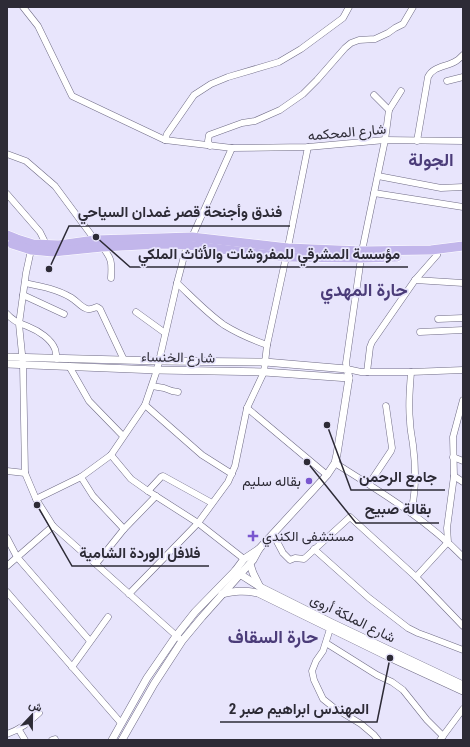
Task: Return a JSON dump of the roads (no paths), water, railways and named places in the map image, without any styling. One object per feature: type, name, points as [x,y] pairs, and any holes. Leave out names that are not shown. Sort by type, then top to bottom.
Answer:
[{"type":"main road","points":[[7,235],[33,244],[59,245],[96,240],[192,237],[287,252]]},
{"type":"main road","points":[[7,242],[31,250],[54,252],[102,247],[161,244],[361,255],[437,255],[463,252]]},
{"type":"main road","points":[[361,255],[463,246]]},
{"type":"street","name":"شارع المحكمه","points":[[23,7],[38,26],[72,96],[165,140],[232,148],[308,147],[385,140],[463,141]]},
{"type":"street","points":[[165,140],[167,134],[194,95],[210,84],[228,77],[279,62],[301,49],[344,18],[349,7]]},
{"type":"street","points":[[210,146],[208,141],[209,135],[280,110],[303,94],[350,43],[359,40],[375,39],[403,24],[413,7]]},
{"type":"street","points":[[417,141],[428,77],[430,73],[455,62],[463,55]]},
{"type":"street","points":[[447,81],[463,77]]},
{"type":"street","points":[[112,740],[147,678],[176,636],[195,612],[237,572],[273,534],[327,475],[335,462],[349,378],[346,363],[361,255],[385,140],[389,110],[401,91]]},
{"type":"street","points":[[374,95],[389,110]]},
{"type":"street","points":[[129,594],[198,523],[228,482],[232,474],[247,408],[264,372],[267,345],[308,147]]},
{"type":"street","points":[[192,237],[232,148]]},
{"type":"street","points":[[7,154],[26,161],[55,186],[96,240]]},
{"type":"street","points":[[378,176],[441,188],[463,187]]},
{"type":"street","points":[[374,193],[463,207]]},
{"type":"street","points":[[7,194],[40,232],[46,244]]},
{"type":"street","points":[[36,499],[81,477],[110,455],[145,405],[157,370],[187,245]]},
{"type":"street","points":[[102,247],[110,256],[112,265],[111,278]]},
{"type":"street","points":[[31,250],[19,324],[22,361],[25,473],[36,499],[53,526],[182,641]]},
{"type":"street","points":[[364,372],[372,342],[415,280],[437,255]]},
{"type":"street","points":[[415,280],[463,283]]},
{"type":"street","points":[[25,283],[61,292],[71,297],[86,309],[100,309],[124,360]]},
{"type":"street","points":[[177,283],[224,325],[267,345]]},
{"type":"street","points":[[23,295],[64,314]]},
{"type":"street","points":[[136,312],[166,333]]},
{"type":"street","points":[[7,314],[19,324],[37,331],[47,338],[55,348],[57,359]]},
{"type":"street","points":[[438,319],[463,318]]},
{"type":"street","points":[[420,332],[463,330]]},
{"type":"street","name":"شارع الخنساء","points":[[7,356],[22,361],[69,366],[157,370],[264,372],[349,378]]},
{"type":"street","name":"شارع الخنساء","points":[[7,364],[22,361],[57,359],[265,362],[347,369]]},
{"type":"street","points":[[69,366],[89,401],[123,436]]},
{"type":"street","points":[[347,369],[364,372],[463,370]]},
{"type":"street","points":[[349,378],[364,372]]},
{"type":"street","points":[[411,372],[409,405],[415,476],[411,513]]},
{"type":"street","points":[[152,386],[178,392]]},
{"type":"street","points":[[416,577],[448,542],[447,528],[454,476],[453,437],[463,400]]},
{"type":"street","points":[[145,405],[202,455],[232,474]]},
{"type":"street","points":[[369,484],[392,451],[386,406]]},
{"type":"street","points":[[247,408],[327,475]]},
{"type":"street","points":[[110,455],[131,479],[198,523],[247,561],[259,590],[235,591],[222,594]]},
{"type":"street","points":[[453,457],[463,461]]},
{"type":"street","points":[[335,462],[411,513],[448,542],[463,557]]},
{"type":"street","points":[[7,471],[25,473]]},
{"type":"street","points":[[148,491],[163,476],[212,503]]},
{"type":"street","points":[[454,476],[463,482]]},
{"type":"street","points":[[81,477],[93,496],[124,529]]},
{"type":"street","points":[[96,564],[124,529],[156,496]]},
{"type":"street","points":[[273,534],[283,553],[290,560],[295,558],[304,559],[350,517],[416,577],[463,626]]},
{"type":"street","points":[[7,566],[53,526]]},
{"type":"street","points":[[7,538],[17,557],[90,641]]},
{"type":"street","points":[[314,549],[370,598],[408,628],[418,634],[463,650]]},
{"type":"street","points":[[122,740],[154,684],[182,641],[222,594],[237,572]]},
{"type":"street","name":"شارع الملكة أروى","points":[[237,572],[259,590],[330,629],[463,691]]},
{"type":"street","name":"شارع الملكة أروى","points":[[259,590],[463,685]]},
{"type":"street","points":[[7,592],[121,723]]},
{"type":"street","points":[[72,667],[108,617]]},
{"type":"street","points":[[330,629],[323,651],[316,660],[312,671],[314,680],[323,699],[361,724],[378,740]]},
{"type":"street","points":[[326,643],[404,690],[442,738],[463,709]]},
{"type":"street","points":[[7,734],[19,730],[39,713]]},
{"type":"street","points":[[19,730],[25,740]]},
{"type":"place","name":"مؤسسة المشرقي للمفروشات والأثاث الملكي","points":[[96,237]]},
{"type":"place","name":"فندق وأجنحة قصر غمدان السياحي","points":[[49,269]]},
{"type":"place","name":"جامع الرحمن","points":[[327,425]]},
{"type":"place","name":"بقالة صبيح","points":[[307,462]]},
{"type":"place","name":"بقاله سليم","points":[[309,481]]},
{"type":"place","name":"فلافل الوردة الشامية","points":[[37,505]]},
{"type":"place","name":"مستشفى الكندي","points":[[253,536]]},
{"type":"place","name":"المهندس ابراهيم صبر 2","points":[[390,658]]},
{"type":"district","name":"الجولة","points":[[431,159]]},
{"type":"district","name":"حارة المهدي","points":[[364,289]]},
{"type":"district","name":"حارة السقاف","points":[[273,636]]}]
